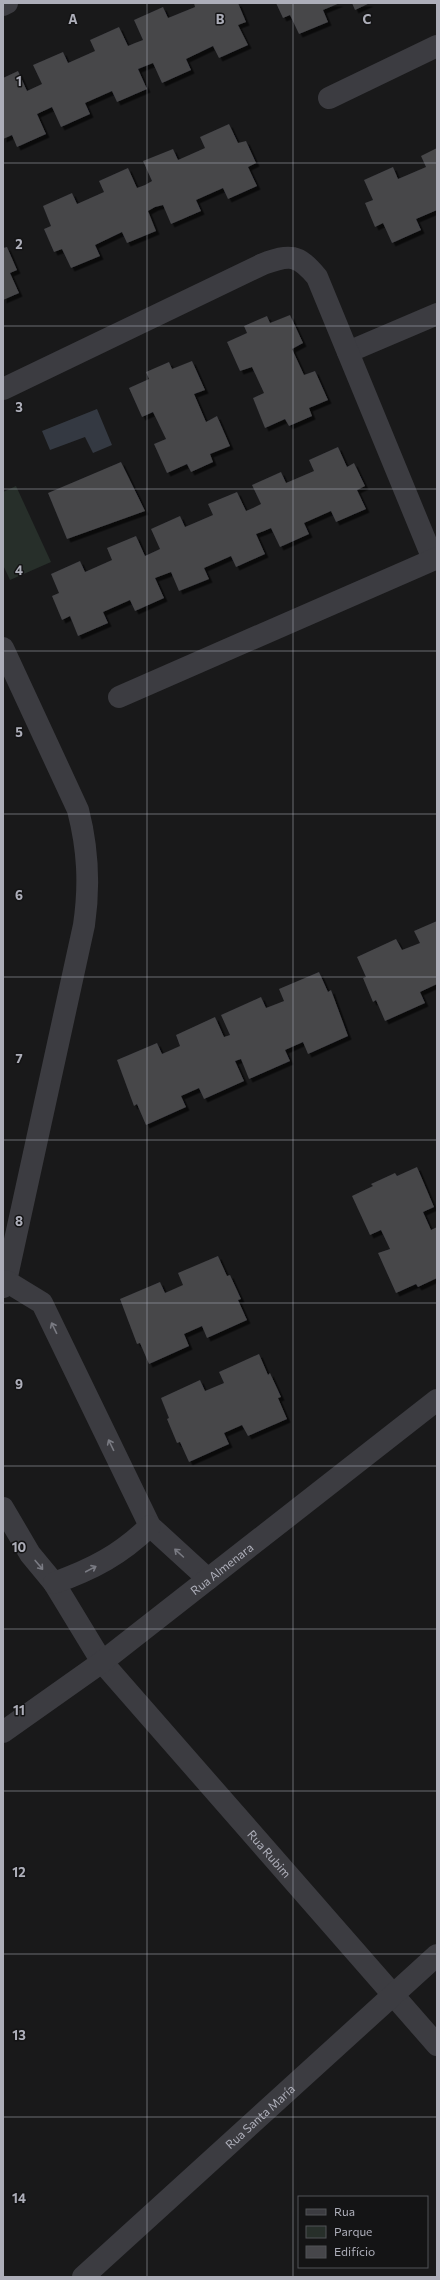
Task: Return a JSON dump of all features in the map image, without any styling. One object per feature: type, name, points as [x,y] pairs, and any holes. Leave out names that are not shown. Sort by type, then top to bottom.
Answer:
[{"type":"street","points":[[3,5],[7,3]]},
{"type":"street","points":[[329,98],[437,46]]},
{"type":"street","points":[[3,389],[263,264],[282,257],[304,261],[317,277],[435,558],[119,697]]},
{"type":"street","points":[[348,352],[437,314]]},
{"type":"street","points":[[3,648],[78,810],[85,838],[88,867],[88,896],[84,925],[5,1284],[42,1303],[150,1526],[208,1579]]},
{"type":"street","name":"Rua Almenara","points":[[3,1732],[102,1662],[437,1400]]},
{"type":"street","name":"Rua Rubim","points":[[3,1508],[30,1554],[54,1583],[102,1662],[437,2045]]},
{"type":"street","points":[[54,1583],[84,1573],[112,1558],[132,1543],[150,1526]]},
{"type":"street","name":"Rua Santa María","points":[[83,2277],[394,1996],[437,1955]]},
{"type":"green space","points":[[16,486],[51,562],[10,580],[3,565],[3,492]]},
{"type":"shaded area","points":[[97,409],[112,445],[93,453],[85,437],[50,450],[42,431]]},
{"type":"building","points":[[194,3],[238,3],[246,22],[238,25],[248,45],[219,58],[213,46],[186,59],[191,70],[162,83],[153,63],[138,69],[147,89],[117,102],[112,91],[85,103],[90,114],[61,127],[52,107],[37,114],[46,134],[17,147],[12,135],[3,139],[3,78],[18,71],[27,91],[42,84],[33,65],[63,52],[68,63],[95,51],[90,40],[119,27],[128,46],[143,40],[134,20],[163,7],[168,18],[195,7]]},
{"type":"building","points":[[276,3],[340,3],[323,10],[328,22],[299,34],[290,15],[283,18]]},
{"type":"building","points":[[352,3],[370,3],[355,10]]},
{"type":"building","points":[[229,124],[238,143],[246,141],[256,163],[248,167],[257,186],[228,199],[223,188],[196,200],[201,211],[171,224],[163,205],[155,207],[148,211],[156,231],[127,243],[122,232],[95,245],[100,256],[71,268],[62,249],[54,252],[44,229],[51,226],[43,206],[72,193],[77,204],[104,192],[99,181],[128,168],[137,188],[145,185],[152,181],[143,161],[173,149],[178,160],[205,148],[200,137]]},
{"type":"building","points":[[437,148],[437,210],[416,219],[421,230],[392,243],[383,223],[375,227],[365,203],[373,200],[364,180],[393,167],[398,179],[426,167],[421,156]]},
{"type":"building","points":[[7,247],[17,270],[10,273],[19,293],[3,300],[3,248]]},
{"type":"building","points":[[290,315],[303,343],[292,349],[304,375],[315,371],[328,400],[309,408],[312,416],[289,426],[285,419],[265,428],[253,398],[264,393],[252,367],[240,371],[227,342],[247,333],[244,326],[267,316],[270,323]]},
{"type":"building","points":[[192,361],[205,390],[194,394],[206,422],[217,416],[230,446],[210,454],[213,462],[191,472],[187,464],[167,473],[154,444],[166,439],[153,412],[142,417],[129,388],[149,379],[146,372],[169,362],[172,369]]},
{"type":"building","points":[[338,447],[347,467],[354,463],[365,486],[357,490],[366,509],[336,522],[331,511],[304,523],[309,534],[280,547],[271,528],[256,534],[265,554],[236,567],[231,556],[204,568],[209,579],[179,591],[171,572],[155,578],[164,598],[135,611],[130,600],[103,612],[108,623],[78,636],[70,616],[62,620],[52,596],[59,593],[51,574],[80,561],[85,572],[112,560],[107,548],[136,536],[145,556],[160,549],[151,529],[180,516],[185,527],[213,515],[208,504],[237,492],[246,511],[253,508],[261,504],[252,485],[281,472],[286,483],[314,471],[309,460]]},
{"type":"building","points":[[121,462],[145,511],[67,539],[48,493]]},
{"type":"building","points":[[437,921],[437,984],[420,992],[425,1003],[385,1021],[376,1000],[373,1002],[363,978],[366,977],[357,957],[396,939],[402,950],[420,943],[414,931]]},
{"type":"building","points":[[319,972],[328,992],[331,990],[348,1036],[308,1054],[303,1042],[285,1050],[290,1061],[249,1079],[241,1059],[235,1061],[244,1081],[204,1099],[199,1088],[181,1096],[186,1107],[146,1125],[137,1104],[134,1106],[117,1060],[157,1043],[162,1054],[180,1046],[176,1035],[215,1017],[224,1037],[230,1035],[221,1015],[261,997],[266,1008],[284,1001],[279,989]]},
{"type":"building","points":[[417,1167],[434,1207],[423,1212],[431,1230],[437,1227],[437,1278],[418,1287],[416,1284],[396,1293],[378,1253],[390,1249],[381,1230],[370,1235],[352,1196],[373,1186],[371,1184],[395,1173],[397,1176]]},
{"type":"building","points":[[218,1256],[227,1276],[230,1275],[241,1299],[238,1300],[247,1320],[207,1338],[202,1326],[184,1334],[189,1346],[149,1364],[140,1343],[137,1344],[120,1299],[160,1282],[165,1293],[183,1285],[178,1273]]},
{"type":"building","points":[[259,1354],[268,1375],[270,1373],[281,1397],[278,1398],[287,1419],[248,1436],[242,1425],[224,1433],[229,1444],[189,1462],[180,1442],[177,1443],[167,1419],[169,1418],[161,1398],[200,1380],[205,1391],[224,1383],[219,1372]]}]
